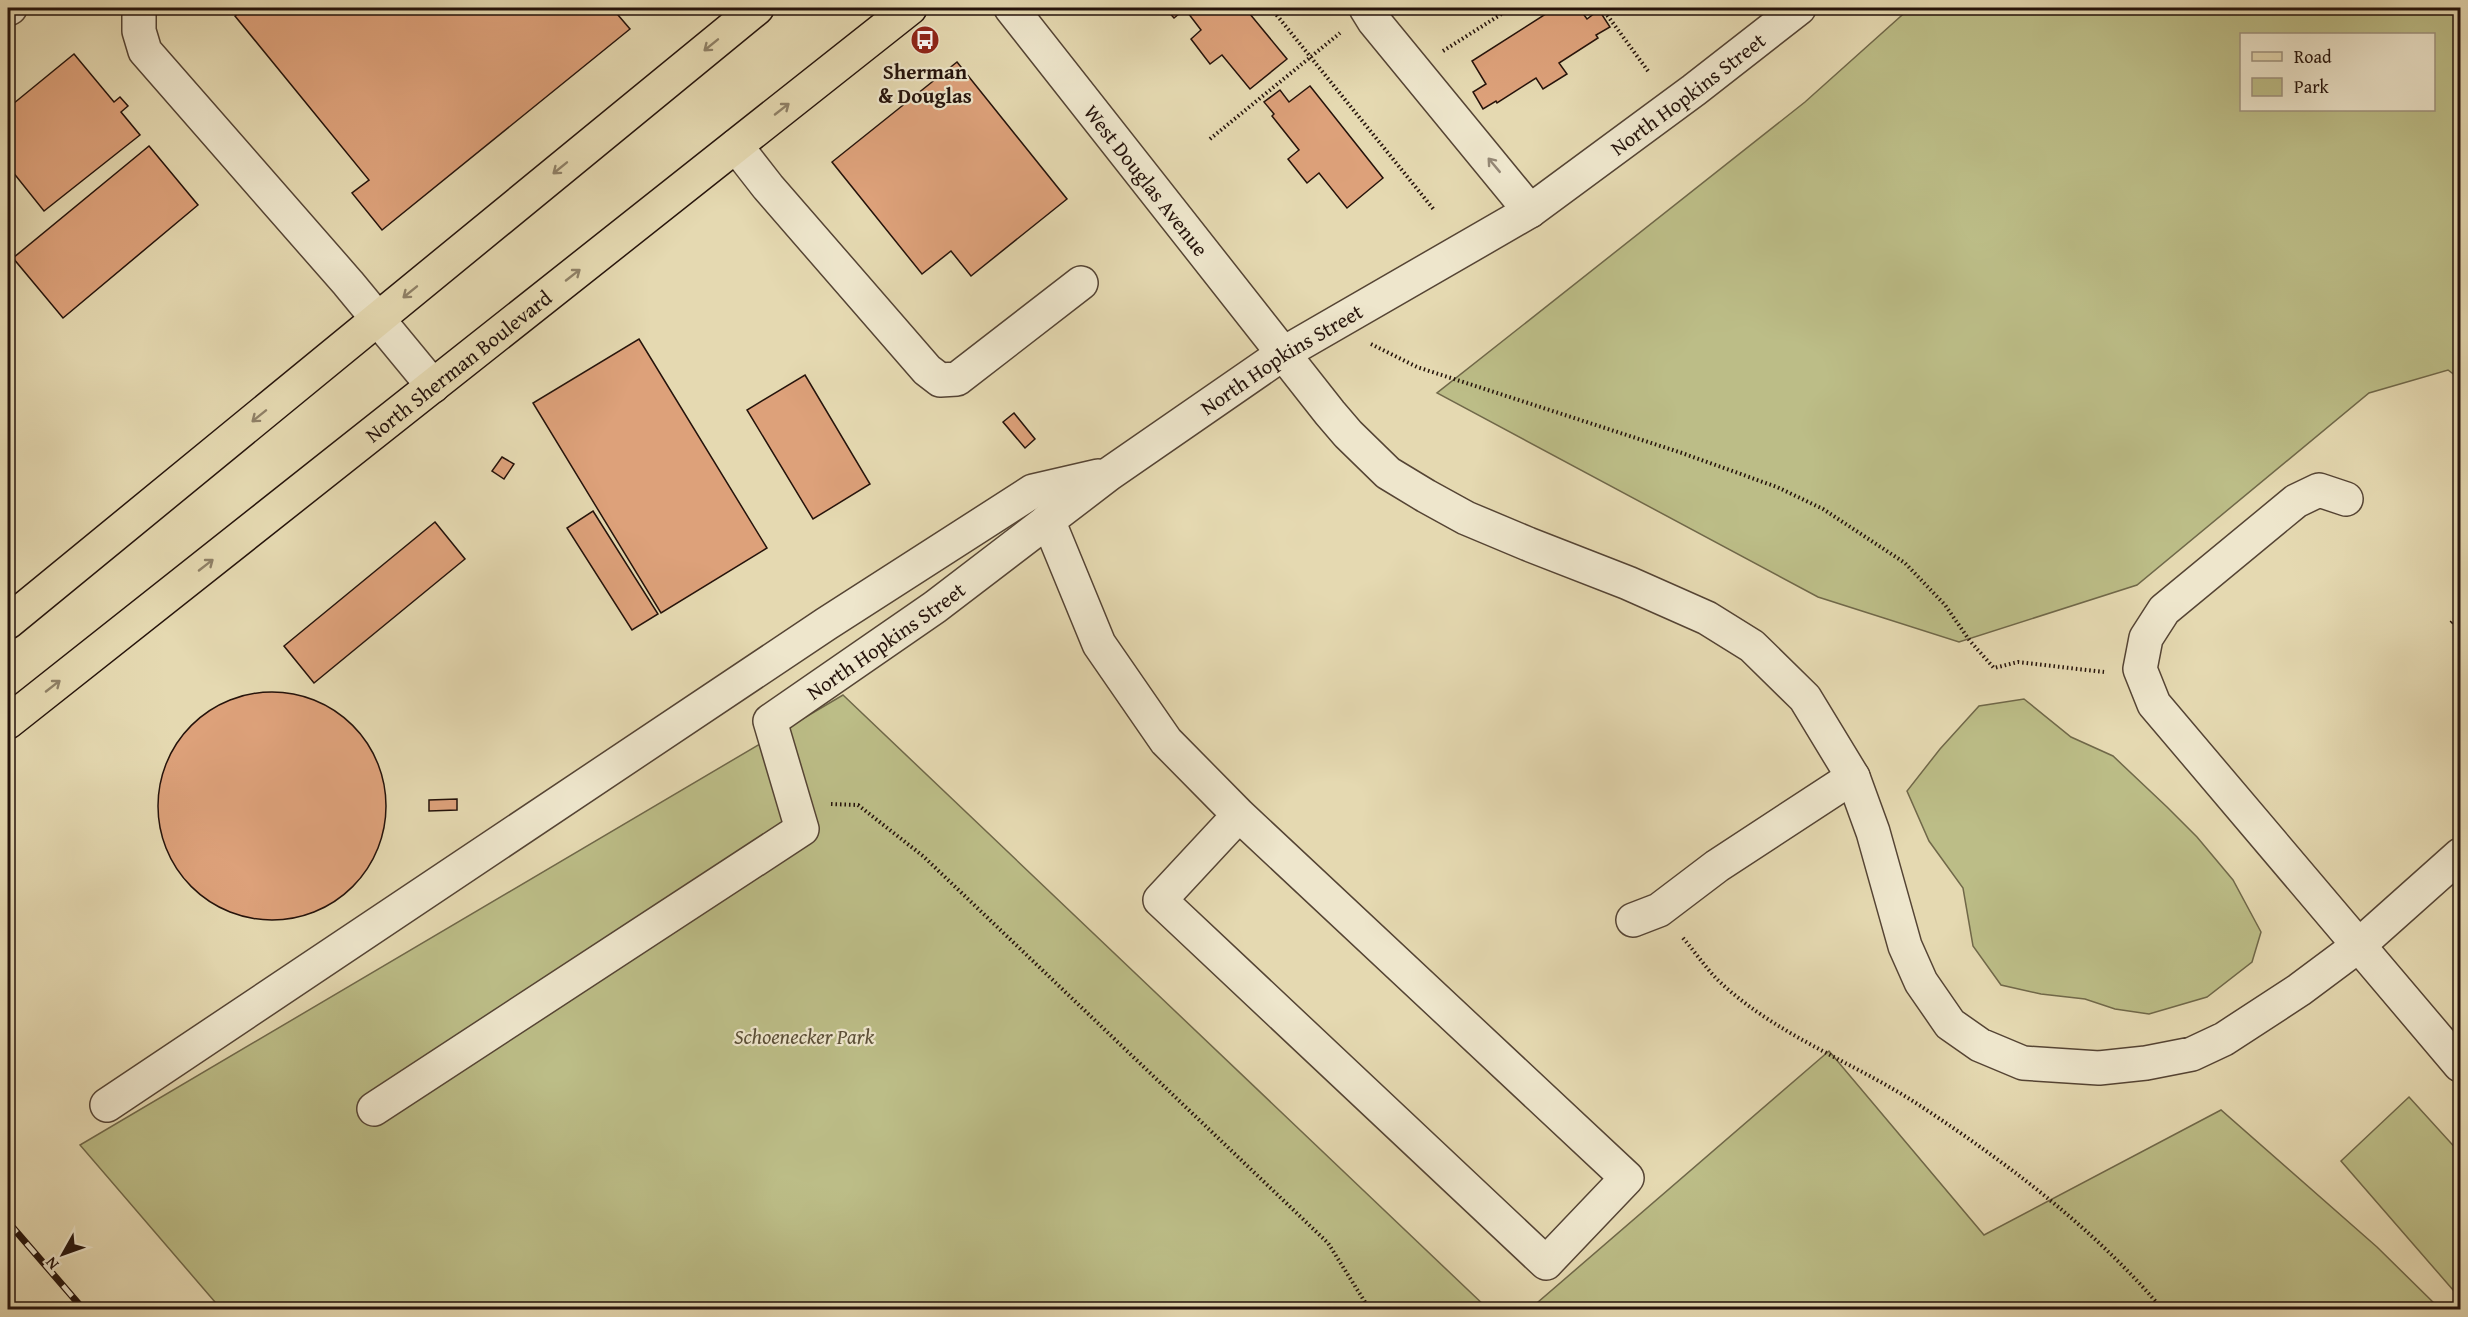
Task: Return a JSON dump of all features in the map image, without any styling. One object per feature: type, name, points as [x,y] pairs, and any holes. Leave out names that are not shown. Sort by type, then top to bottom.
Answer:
[{"type":"main road","points":[[8,622],[756,8]]},
{"type":"main road","name":"North Sherman Boulevard","points":[[8,722],[910,8]]},
{"type":"street","points":[[139,8],[139,31],[145,51],[378,318],[434,386]]},
{"type":"street","name":"West Douglas Avenue","points":[[1011,8],[1348,434],[1388,473],[1466,518],[1628,583],[1707,618],[1752,646],[1806,698],[1853,777],[1873,832],[1905,946],[1921,982],[1950,1024],[1980,1045],[2023,1063],[2099,1068],[2146,1063],[2192,1054],[2224,1040],[2299,990],[2358,946],[2460,855]]},
{"type":"street","points":[[1366,8],[1374,21],[1530,211]]},
{"type":"street","name":"North Hopkins Street","points":[[794,802],[770,721],[935,607],[1109,474],[1284,353],[1530,211],[1694,90],[1799,8]]},
{"type":"street","points":[[736,146],[836,266],[927,370],[940,380],[957,379],[1082,283]]},
{"type":"street","points":[[106,1105],[797,644],[1034,491],[1109,474]]},
{"type":"street","points":[[2346,499],[2319,490],[2295,501],[2164,610],[2146,638],[2140,669],[2154,704],[2460,1065]]},
{"type":"street","points":[[1048,520],[1100,644],[1166,741],[1239,815],[1627,1178],[1546,1263],[1160,900],[1239,815]]},
{"type":"street","points":[[1646,915],[1853,777]]},
{"type":"street","points":[[374,1109],[802,829],[794,802]]},
{"type":"path","points":[[1271,8],[1435,210]]},
{"type":"path","points":[[1436,55],[1511,8]]},
{"type":"path","points":[[1602,8],[1648,70]]},
{"type":"path","points":[[1209,139],[1341,32]]},
{"type":"path","points":[[1333,324],[1417,367],[1682,453],[1777,487],[1823,509],[1905,563],[1945,605],[1970,641],[1994,668],[2018,662],[2051,664],[2100,672],[2140,669]]},
{"type":"path","points":[[2451,623],[2460,614]]},
{"type":"path","points":[[794,802],[858,805],[923,856],[1328,1243],[1370,1310]]},
{"type":"path","points":[[1646,915],[1721,983],[1769,1020],[1918,1105],[2061,1209],[2132,1273],[2163,1310]]},
{"type":"green space","points":[[1910,8],[2460,8],[2460,379],[2448,370],[2369,393],[2137,585],[1959,642],[1818,597],[1437,393],[1805,102]]},
{"type":"green space","name":"Schoenecker Park","points":[[843,695],[1488,1309],[221,1309],[80,1145]]},
{"type":"green space","points":[[2024,699],[2071,737],[2113,756],[2197,837],[2233,880],[2261,932],[2252,962],[2207,997],[2149,1014],[2115,1009],[2085,999],[2041,994],[2001,985],[1973,946],[1963,888],[1929,841],[1907,791],[1940,749],[1979,706]]},
{"type":"green space","points":[[1829,1051],[1984,1235],[2221,1110],[2377,1247],[2440,1309],[1530,1309]]},
{"type":"green space","points":[[2409,1097],[2460,1153],[2460,1298],[2341,1161]]},
{"type":"building","points":[[245,8],[612,8],[630,29],[382,230],[352,193],[369,180],[235,16]]},
{"type":"building","points":[[1165,8],[1245,8],[1287,59],[1250,89],[1222,55],[1210,64],[1191,39],[1201,30],[1185,9],[1174,18]]},
{"type":"building","points":[[1555,8],[1579,8],[1587,19],[1599,10],[1610,27],[1596,35],[1598,38],[1559,63],[1567,74],[1543,89],[1536,78],[1497,103],[1496,101],[1483,109],[1473,92],[1486,84],[1472,61]]},
{"type":"building","points":[[74,54],[114,102],[120,97],[128,106],[121,112],[140,135],[44,211],[8,166],[8,108]]},
{"type":"building","points":[[957,62],[1067,199],[971,276],[951,251],[922,274],[832,162]]},
{"type":"building","points":[[1310,86],[1383,178],[1347,208],[1319,173],[1307,183],[1288,159],[1299,150],[1264,102],[1280,90],[1289,102]]},
{"type":"building","points":[[149,146],[198,205],[63,318],[13,258]]},
{"type":"building","points":[[639,339],[767,548],[661,613],[533,403]]},
{"type":"building","points":[[805,375],[870,484],[813,519],[747,410]]},
{"type":"building","points":[[1014,413],[1035,439],[1025,448],[1003,422]]},
{"type":"building","points":[[502,457],[514,464],[504,479],[492,471]]},
{"type":"building","points":[[593,511],[658,614],[632,630],[567,528]]},
{"type":"building","points":[[435,522],[465,559],[314,683],[284,646]]},
{"type":"building","points":[[261,692],[283,692],[326,705],[353,725],[373,752],[384,784],[386,806],[384,828],[373,860],[353,887],[326,907],[305,915],[283,920],[261,920],[218,907],[191,887],[171,860],[163,839],[158,817],[158,795],[171,752],[191,725],[218,705],[239,697]]},
{"type":"building","points":[[457,799],[457,810],[429,811],[429,800]]},
{"type":"railway","points":[[8,1222],[84,1310]]},
{"type":"place","name":"Sherman & Douglas","points":[[925,40]]}]
